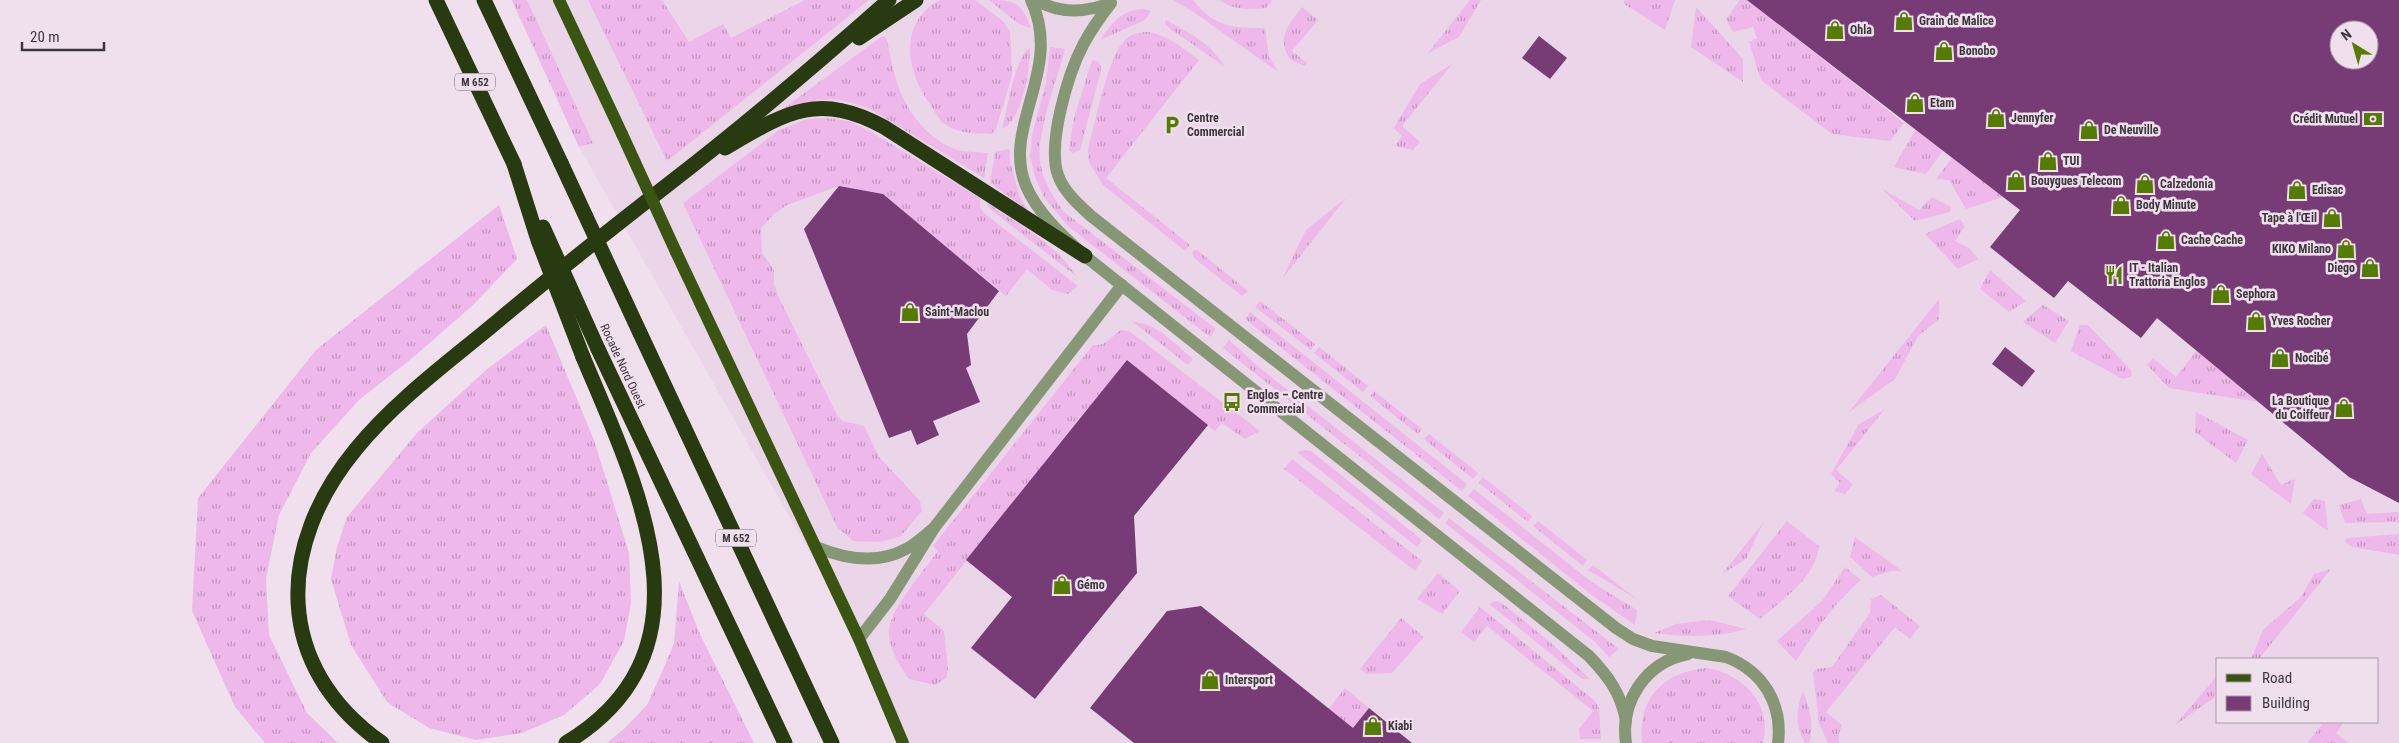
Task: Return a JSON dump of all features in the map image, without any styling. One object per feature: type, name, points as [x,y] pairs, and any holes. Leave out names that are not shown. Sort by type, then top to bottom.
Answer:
[{"type":"highway","name":"Rocade Nord Ouest","points":[[436,0],[514,164],[598,349],[785,743]]},
{"type":"highway","name":"M 652","points":[[484,0],[832,743]]},
{"type":"highway","points":[[382,743],[354,720],[320,679],[308,656],[302,637],[298,611],[301,559],[308,532],[336,477],[356,449],[415,389],[579,253],[679,176],[790,86],[889,0]]},
{"type":"highway","points":[[790,86],[916,0]]},
{"type":"highway","points":[[679,176],[782,117],[818,108],[836,108],[853,112],[884,127],[1085,256]]},
{"type":"highway","points":[[514,164],[538,240],[639,496],[651,545],[655,573],[655,600],[648,644],[629,684],[617,702],[600,719],[566,743]]},
{"type":"main road","points":[[559,0],[859,639],[903,743]]},
{"type":"street","points":[[1031,0],[1039,20],[1041,46],[1037,77],[1021,140],[1021,169],[1027,187],[1038,206],[1058,230],[1085,256],[1589,656],[1615,686],[1622,703],[1626,721],[1626,743]]},
{"type":"street","points":[[1036,0],[1056,8],[1072,11],[1088,10],[1114,2]]},
{"type":"street","points":[[1114,2],[1095,24],[1078,56],[1056,133],[1054,148],[1056,167],[1063,186],[1071,197],[1091,216],[1595,613],[1633,639],[1652,646],[1694,653],[1716,654],[1736,661],[1755,673],[1774,700],[1782,739]]},
{"type":"street","points":[[859,639],[899,586],[934,528],[1122,285]]},
{"type":"street","points":[[816,547],[833,554],[853,558],[882,558],[906,549],[934,528]]},
{"type":"street","points":[[1626,721],[1635,691],[1648,675],[1674,658],[1694,653]]},
{"type":"shaded area","points":[[511,0],[2399,0],[2399,743],[903,743],[859,639],[579,147]]},
{"type":"green space","points":[[512,0],[527,0],[593,143],[579,147]]},
{"type":"green space","points":[[588,0],[662,0],[689,42],[723,24],[731,38],[805,0],[869,0],[667,161]]},
{"type":"green space","points":[[940,0],[975,0],[1003,21],[1010,32],[1012,75],[996,129],[992,134],[960,131],[948,127],[943,123],[922,91],[916,77],[910,48],[912,34],[917,21],[927,9]]},
{"type":"green space","points":[[989,0],[1011,2],[1021,8],[1031,28],[1019,24]]},
{"type":"green space","points":[[1173,0],[1193,0],[1208,16],[1225,24],[1265,28],[1269,57],[1278,72],[1195,13]]},
{"type":"green space","points":[[1219,0],[1273,0],[1266,8],[1253,9],[1230,6]]},
{"type":"green space","points":[[1470,0],[1481,0],[1459,37],[1428,53]]},
{"type":"green space","points":[[1624,0],[1675,0],[1665,30],[1624,4]]},
{"type":"green space","points":[[1740,0],[1748,0],[1904,123],[1890,141],[1832,134],[1761,80],[1749,42],[1757,38],[1753,27],[1733,32],[1726,20]]},
{"type":"green space","points":[[1302,7],[1318,20],[1292,51],[1307,63],[1305,66],[1291,60],[1284,45],[1286,32]]},
{"type":"green space","points":[[1696,7],[1743,59],[1743,82],[1691,47]]},
{"type":"green space","points":[[1143,9],[1151,11],[1145,20],[1100,40],[1118,18],[1129,12]]},
{"type":"green space","points":[[1166,20],[1206,45],[1224,66],[1169,28],[1165,24]]},
{"type":"green space","points":[[1149,32],[1169,39],[1199,60],[1106,178],[1190,245],[1185,251],[1103,185],[1089,162],[1088,150],[1103,90],[1114,58],[1120,46],[1129,36]]},
{"type":"green space","points":[[881,37],[886,37],[898,86],[911,112],[925,129],[951,148],[961,151],[988,153],[984,178],[872,110],[859,105],[826,100],[805,103],[780,111]]},
{"type":"green space","points":[[1030,47],[1027,80],[1020,105],[1009,124],[1002,129],[1016,73],[1024,53]]},
{"type":"green space","points":[[1050,47],[1065,49],[1041,136],[1041,168],[1052,194],[1064,212],[1216,329],[1210,337],[1068,226],[1044,197],[1035,177],[1030,157],[1032,135],[1046,83]]},
{"type":"green space","points":[[1092,60],[1097,61],[1101,66],[1101,71],[1080,150],[1072,153],[1069,150],[1074,118]]},
{"type":"green space","points":[[1452,64],[1402,126],[1420,142],[1413,150],[1395,146],[1402,136],[1394,128],[1420,84]]},
{"type":"green space","points":[[826,118],[849,121],[873,133],[980,198],[980,207],[984,213],[1078,286],[1068,294],[1052,290],[1027,269],[1006,296],[882,194],[839,186],[787,205],[774,214],[761,228],[762,253],[774,270],[774,284],[779,298],[837,415],[843,421],[864,426],[879,457],[920,501],[922,511],[901,536],[881,542],[853,541],[837,527],[683,203],[779,130],[808,119]]},
{"type":"green space","points":[[1916,129],[1943,151],[1926,174],[1894,167]]},
{"type":"green space","points":[[1010,149],[1010,162],[1020,197],[1028,211],[990,183],[995,152]]},
{"type":"green space","points":[[1952,158],[2003,197],[1966,209],[1949,180],[1936,179]]},
{"type":"green space","points":[[1882,189],[1919,210],[1932,197],[1951,207],[1950,212],[1915,221]]},
{"type":"green space","points":[[1346,198],[1282,279],[1306,230]]},
{"type":"green space","points":[[986,202],[1047,244],[1076,276],[990,209]]},
{"type":"green space","points":[[499,205],[517,259],[473,305],[416,355],[359,400],[311,453],[279,515],[266,578],[269,635],[307,713],[338,743],[265,743],[235,707],[192,611],[198,498],[316,350]]},
{"type":"green space","points":[[1960,219],[1965,226],[1955,241],[1969,248],[1978,259],[1958,269],[1925,234]]},
{"type":"green space","points":[[1194,250],[1197,250],[1248,291],[1242,296],[1194,258],[1192,253]]},
{"type":"green space","points":[[1990,270],[2026,301],[2009,312],[1980,289]]},
{"type":"green space","points":[[1939,299],[1939,319],[1918,336],[1895,379],[1849,412]]},
{"type":"green space","points":[[1260,301],[1315,344],[1311,350],[1255,307]]},
{"type":"green space","points":[[2043,305],[2069,321],[2055,343],[2023,322]]},
{"type":"green space","points":[[1250,312],[1467,484],[1462,491],[1245,319]]},
{"type":"green space","points":[[1133,322],[1158,330],[1193,359],[1188,365]]},
{"type":"green space","points":[[546,325],[594,440],[629,553],[631,603],[624,641],[600,684],[564,715],[522,733],[476,740],[429,728],[387,702],[351,645],[331,579],[337,547],[347,517],[417,433],[486,370]]},
{"type":"green space","points":[[2080,325],[2088,325],[2131,370],[2132,376],[2123,379],[2071,351]]},
{"type":"green space","points":[[1121,330],[1129,331],[1260,431],[1245,439],[1222,423],[1215,431],[1127,360],[924,614],[944,631],[948,669],[946,678],[935,685],[909,679],[892,649],[889,629],[891,620],[902,599],[938,551],[933,546],[1093,345],[1105,343]]},
{"type":"green space","points":[[1229,340],[1260,368],[1444,513],[1439,519],[1223,348]]},
{"type":"green space","points":[[1319,347],[1368,386],[1363,392],[1314,353]]},
{"type":"green space","points":[[2197,350],[2259,402],[2169,388],[2147,365],[2153,358],[2176,377]]},
{"type":"green space","points":[[1374,391],[1422,429],[1418,434],[1370,396]]},
{"type":"green space","points":[[1885,409],[1836,470],[1853,484],[1845,494],[1834,491],[1840,483],[1831,474],[1859,424]]},
{"type":"green space","points":[[2196,412],[2248,440],[2236,463],[2195,432]]},
{"type":"green space","points":[[1429,434],[1478,473],[1473,479],[1424,439]]},
{"type":"green space","points":[[1311,451],[1422,540],[1417,547],[1297,452]]},
{"type":"green space","points":[[2262,454],[2281,485],[2295,479],[2291,504],[2251,474]]},
{"type":"green space","points":[[1292,459],[1422,561],[1415,571],[1284,469]]},
{"type":"green space","points":[[1483,477],[1532,516],[1528,522],[1479,483]]},
{"type":"green space","points":[[1474,489],[1593,583],[1637,610],[1635,625],[1593,596],[1468,496]]},
{"type":"green space","points":[[2314,499],[2325,501],[2328,531],[2303,513]]},
{"type":"green space","points":[[2361,499],[2367,514],[2396,512],[2399,513],[2399,522],[2345,523],[2339,505]]},
{"type":"green space","points":[[1449,518],[1619,649],[1609,657],[1595,642],[1445,523]]},
{"type":"green space","points":[[1538,521],[1587,560],[1583,566],[1533,526]]},
{"type":"green space","points":[[1787,521],[1819,546],[1817,558],[1812,568],[1797,587],[1760,619],[1728,596]]},
{"type":"green space","points":[[1763,523],[1746,559],[1722,574]]},
{"type":"green space","points":[[2399,534],[2399,555],[2352,547],[2344,541],[2348,538]]},
{"type":"green space","points":[[1855,537],[1902,571],[1891,571],[1872,577],[1850,557]]},
{"type":"green space","points":[[1593,565],[1638,600],[1588,570]]},
{"type":"green space","points":[[1845,567],[1861,580],[1842,598],[1810,639],[1796,661],[1777,641],[1822,601]]},
{"type":"green space","points":[[2331,569],[2260,658],[2251,658],[2263,630],[2301,597],[2314,574]]},
{"type":"green space","points":[[1438,573],[1460,591],[1442,614],[1417,599]]},
{"type":"green space","points":[[679,581],[699,632],[754,743],[607,743],[625,728],[647,705],[661,674],[674,643]]},
{"type":"green space","points":[[1881,595],[1920,626],[1910,639],[1895,627],[1826,712],[1842,725],[1839,733],[1839,743],[1828,743],[1819,723],[1813,673],[1816,669],[1832,667],[1870,613],[1871,599]]},
{"type":"green space","points":[[1496,601],[1502,603],[1551,643],[1590,679],[1582,679],[1489,604]]},
{"type":"green space","points":[[1480,607],[1594,700],[1599,708],[1601,739],[1580,739],[1579,729],[1593,711],[1487,626],[1474,642],[1461,632]]},
{"type":"green space","points":[[1401,618],[1424,637],[1392,673],[1366,674],[1360,669]]},
{"type":"green space","points":[[1710,620],[1746,629],[1700,636],[1654,633],[1676,624]]},
{"type":"green space","points":[[1707,668],[1733,677],[1752,693],[1763,715],[1765,729],[1763,743],[1642,743],[1644,713],[1656,690],[1678,675]]},
{"type":"green space","points":[[2216,677],[2214,698],[2175,725]]},
{"type":"green space","points":[[1345,688],[1369,708],[1341,743],[1302,743]]},
{"type":"green space","points":[[1803,691],[1811,723],[1809,743],[1805,743],[1798,724],[1798,711]]},
{"type":"green space","points":[[2323,723],[2343,723],[2336,733],[2349,743],[2307,743]]},
{"type":"building","points":[[1747,0],[2399,0],[2399,503],[2349,477],[2157,318],[2141,338],[2068,281],[2054,298],[1990,247],[2020,210]]},
{"type":"building","points":[[1539,36],[1567,58],[1550,79],[1522,58]]},
{"type":"building","name":"Saint-Maclou","points":[[839,186],[883,194],[999,291],[967,334],[971,365],[966,368],[980,402],[933,421],[939,435],[917,445],[911,430],[889,438],[804,229]]},
{"type":"building","points":[[2005,347],[2035,371],[2022,387],[1992,364]]},
{"type":"building","name":"Gémo","points":[[1127,360],[1208,425],[1134,516],[1137,573],[1035,699],[971,648],[1012,597],[966,560]]},
{"type":"building","points":[[1201,606],[1353,728],[1369,708],[1412,743],[1134,743],[1090,708],[1167,611]]},
{"type":"place","name":"Grain de Malice","points":[[1904,21]]},
{"type":"place","name":"Ohla","points":[[1835,30]]},
{"type":"place","name":"Bonobo","points":[[1944,51]]},
{"type":"place","name":"Etam","points":[[1915,103]]},
{"type":"place","name":"Jennyfer","points":[[1996,118]]},
{"type":"place","name":"Crédit Mutuel","points":[[2373,119]]},
{"type":"place","name":"Centre Commercial","points":[[1172,125]]},
{"type":"place","name":"De Neuville","points":[[2089,130]]},
{"type":"place","name":"TUI","points":[[2048,161]]},
{"type":"place","name":"Bouygues Telecom","points":[[2016,181]]},
{"type":"place","name":"Calzedonia","points":[[2145,184]]},
{"type":"place","name":"Edisac","points":[[2297,190]]},
{"type":"place","name":"Body Minute","points":[[2121,205]]},
{"type":"place","name":"Tape à l'Œil","points":[[2332,218]]},
{"type":"place","name":"Cache Cache","points":[[2166,240]]},
{"type":"place","name":"KIKO Milano","points":[[2346,249]]},
{"type":"place","name":"Diego","points":[[2370,268]]},
{"type":"place","name":"IT - Italian Trattoria Englos","points":[[2114,275]]},
{"type":"place","name":"Sephora","points":[[2221,294]]},
{"type":"place","name":"Saint-Maclou","points":[[910,312]]},
{"type":"place","name":"Yves Rocher","points":[[2256,321]]},
{"type":"place","name":"Nocibé","points":[[2280,358]]},
{"type":"place","name":"Englos – Centre Commercial","points":[[1232,402]]},
{"type":"place","name":"La Boutique du Coiffeur","points":[[2344,408]]},
{"type":"place","name":"Gémo","points":[[1062,585]]},
{"type":"place","name":"Intersport","points":[[1210,680]]},
{"type":"place","name":"Kiabi","points":[[1373,726]]}]
